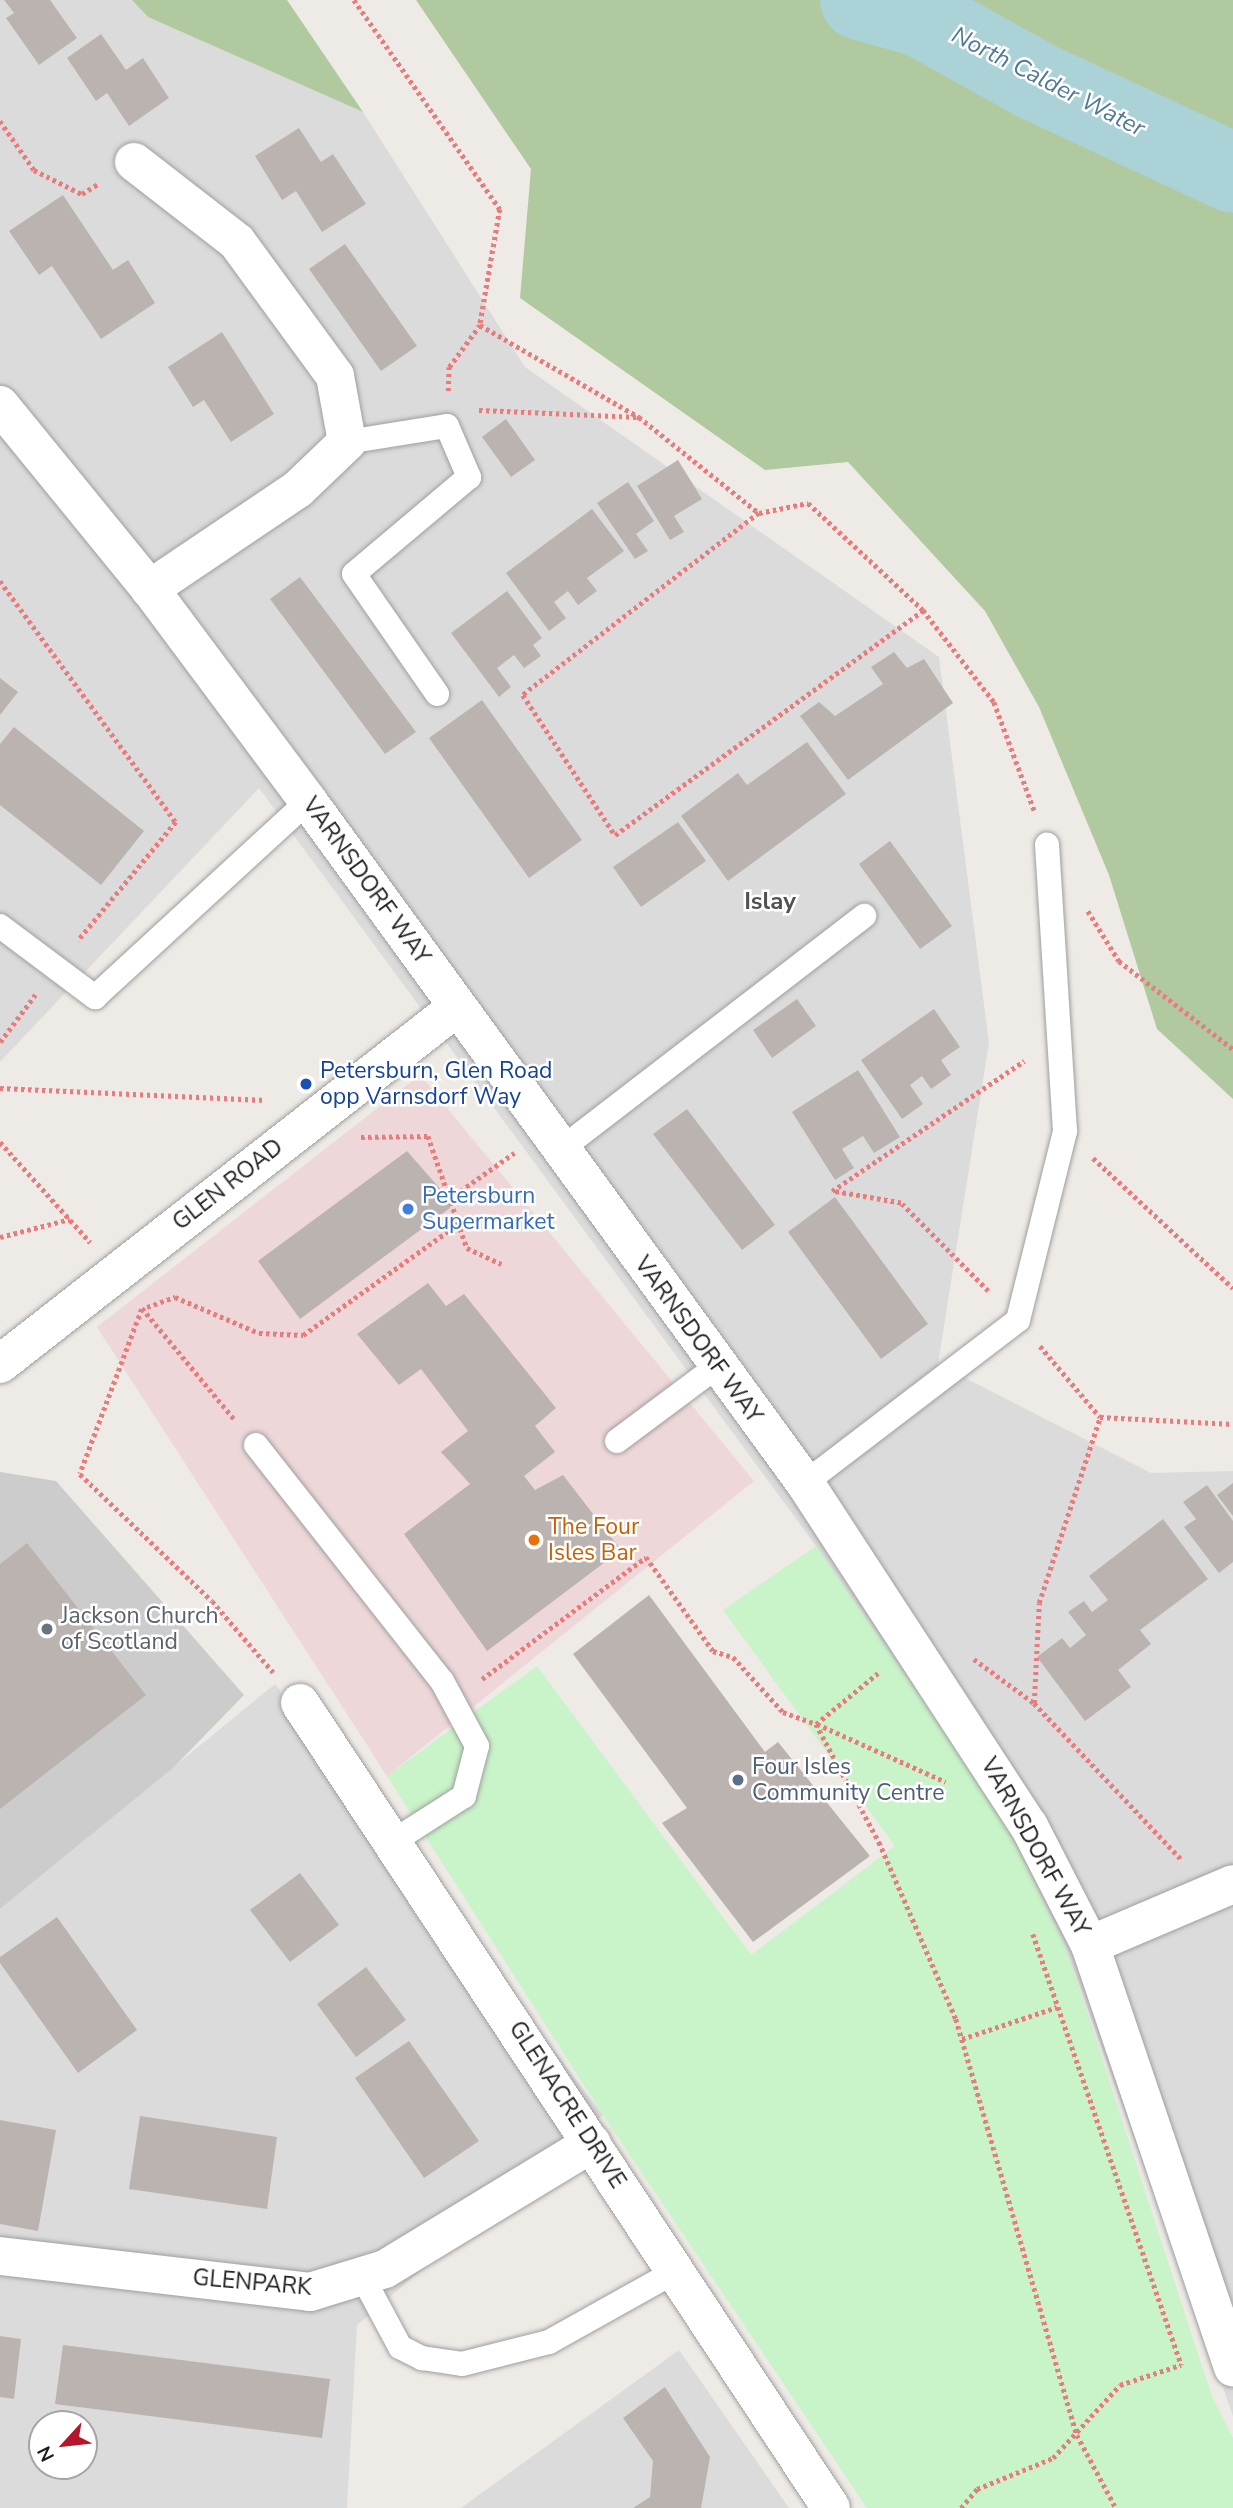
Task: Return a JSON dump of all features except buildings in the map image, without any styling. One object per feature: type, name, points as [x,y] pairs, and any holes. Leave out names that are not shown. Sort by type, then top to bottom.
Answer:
[{"type":"street","points":[[134,162],[237,242],[335,376],[347,442],[298,489],[150,589]]},
{"type":"street","name":"VARNSDORF WAY","points":[[0,405],[150,589],[308,801],[716,1367],[805,1483],[914,1643],[1029,1826],[1090,1945],[1228,2356]]},
{"type":"street","name":"GLEN ROAD","points":[[0,1364],[456,1008]]},
{"type":"street","name":"GLENACRE DRIVE","points":[[300,1703],[593,2143],[831,2508]]},
{"type":"street","points":[[1090,1945],[1223,1888]]},
{"type":"street","name":"GLENPARK","points":[[0,2256],[310,2292],[385,2269],[593,2143]]},
{"type":"lane","points":[[347,442],[447,420],[469,477],[354,574],[437,694]]},
{"type":"lane","points":[[0,926],[95,997],[308,801]]},
{"type":"lane","points":[[805,1483],[1018,1320],[1065,1131],[1047,845]]},
{"type":"lane","points":[[553,1141],[864,916]]},
{"type":"lane","points":[[617,1441],[716,1367]]},
{"type":"lane","points":[[256,1445],[452,1701],[477,1746],[464,1796],[392,1842]]},
{"type":"lane","points":[[362,2276],[400,2347],[422,2358],[462,2364],[549,2342],[676,2271]]},
{"type":"path","points":[[354,0],[500,209],[480,325],[449,366],[447,420],[492,408],[639,417]]},
{"type":"path","points":[[0,121],[34,170],[82,194],[134,162]]},
{"type":"path","points":[[480,325],[639,417],[759,513]]},
{"type":"path","points":[[923,610],[615,835],[523,695],[759,513],[808,503],[923,610],[994,702],[1047,845]]},
{"type":"path","points":[[0,581],[176,822],[55,968],[0,1041]]},
{"type":"path","points":[[1083,903],[1119,961],[1233,1049]]},
{"type":"path","points":[[1065,1131],[1233,1288]]},
{"type":"path","points":[[449,1199],[553,1141]]},
{"type":"path","points":[[0,1142],[93,1245]]},
{"type":"path","points":[[0,1237],[70,1219]]},
{"type":"path","points":[[142,1308],[175,1297],[259,1333],[303,1335],[458,1224]]},
{"type":"path","points":[[142,1308],[256,1445]]},
{"type":"path","points":[[142,1308],[80,1474],[212,1601],[300,1703]]},
{"type":"path","points":[[1034,1703],[1039,1604],[1100,1417]]},
{"type":"path","points":[[452,1701],[646,1557],[713,1651],[733,1657],[783,1712],[945,1780],[953,1790]]},
{"type":"path","points":[[816,1724],[914,1643]]},
{"type":"path","points":[[967,1654],[1034,1703],[1223,1888]]},
{"type":"path","points":[[816,1724],[879,1842],[962,2039],[1077,2435],[1116,2508]]},
{"type":"path","points":[[1032,1931],[1181,2365]]},
{"type":"path","points":[[962,2039],[1057,2007]]},
{"type":"path","points":[[961,2508],[977,2489],[1053,2458],[1077,2435],[1120,2385],[1181,2365],[1228,2356]]},
{"type":"shaded area","points":[[0,0],[132,0],[148,17],[363,112],[525,367],[939,657],[989,1043],[938,1364],[1151,1473],[1233,1471],[1233,2416],[1067,1951],[816,1546],[259,788],[0,1062]]},
{"type":"shaded area","points":[[420,1075],[754,1481],[387,1776],[97,1327]]},
{"type":"shaded area","name":"Jackson Church of Scotland","points":[[0,1472],[56,1481],[244,1695],[173,1768],[0,1909]]},
{"type":"shaded area","points":[[275,1684],[603,2115],[357,2325],[347,2508],[0,2508],[0,1909]]},
{"type":"shaded area","points":[[679,2350],[789,2508],[461,2508]]},
{"type":"green space","points":[[132,0],[287,0],[363,112],[148,17]]},
{"type":"green space","points":[[416,0],[1233,0],[1233,1099],[1157,1029],[1109,875],[1039,707],[985,611],[848,462],[765,470],[520,298],[531,169]]},
{"type":"green space","points":[[816,1546],[1001,1812],[1067,1951],[1212,2397],[1233,2438],[1233,2508],[867,2508],[603,2115],[387,1776],[537,1666],[751,1955],[895,1846],[723,1610]]},
{"type":"waterway","name":"North Calder Water","points":[[860,0],[921,17],[1036,81],[1233,173]]},
{"type":"place","name":"Petersburn, Glen Road opp Varnsdorf Way","points":[[306,1084]]},
{"type":"place","name":"Petersburn Supermarket","points":[[408,1209]]},
{"type":"place","name":"The Four Isles Bar","points":[[534,1540]]},
{"type":"place","name":"Jackson Church of Scotland","points":[[47,1629]]},
{"type":"place","name":"Four Isles Community Centre","points":[[738,1780]]},
{"type":"district","name":"Islay","points":[[770,902]]}]
